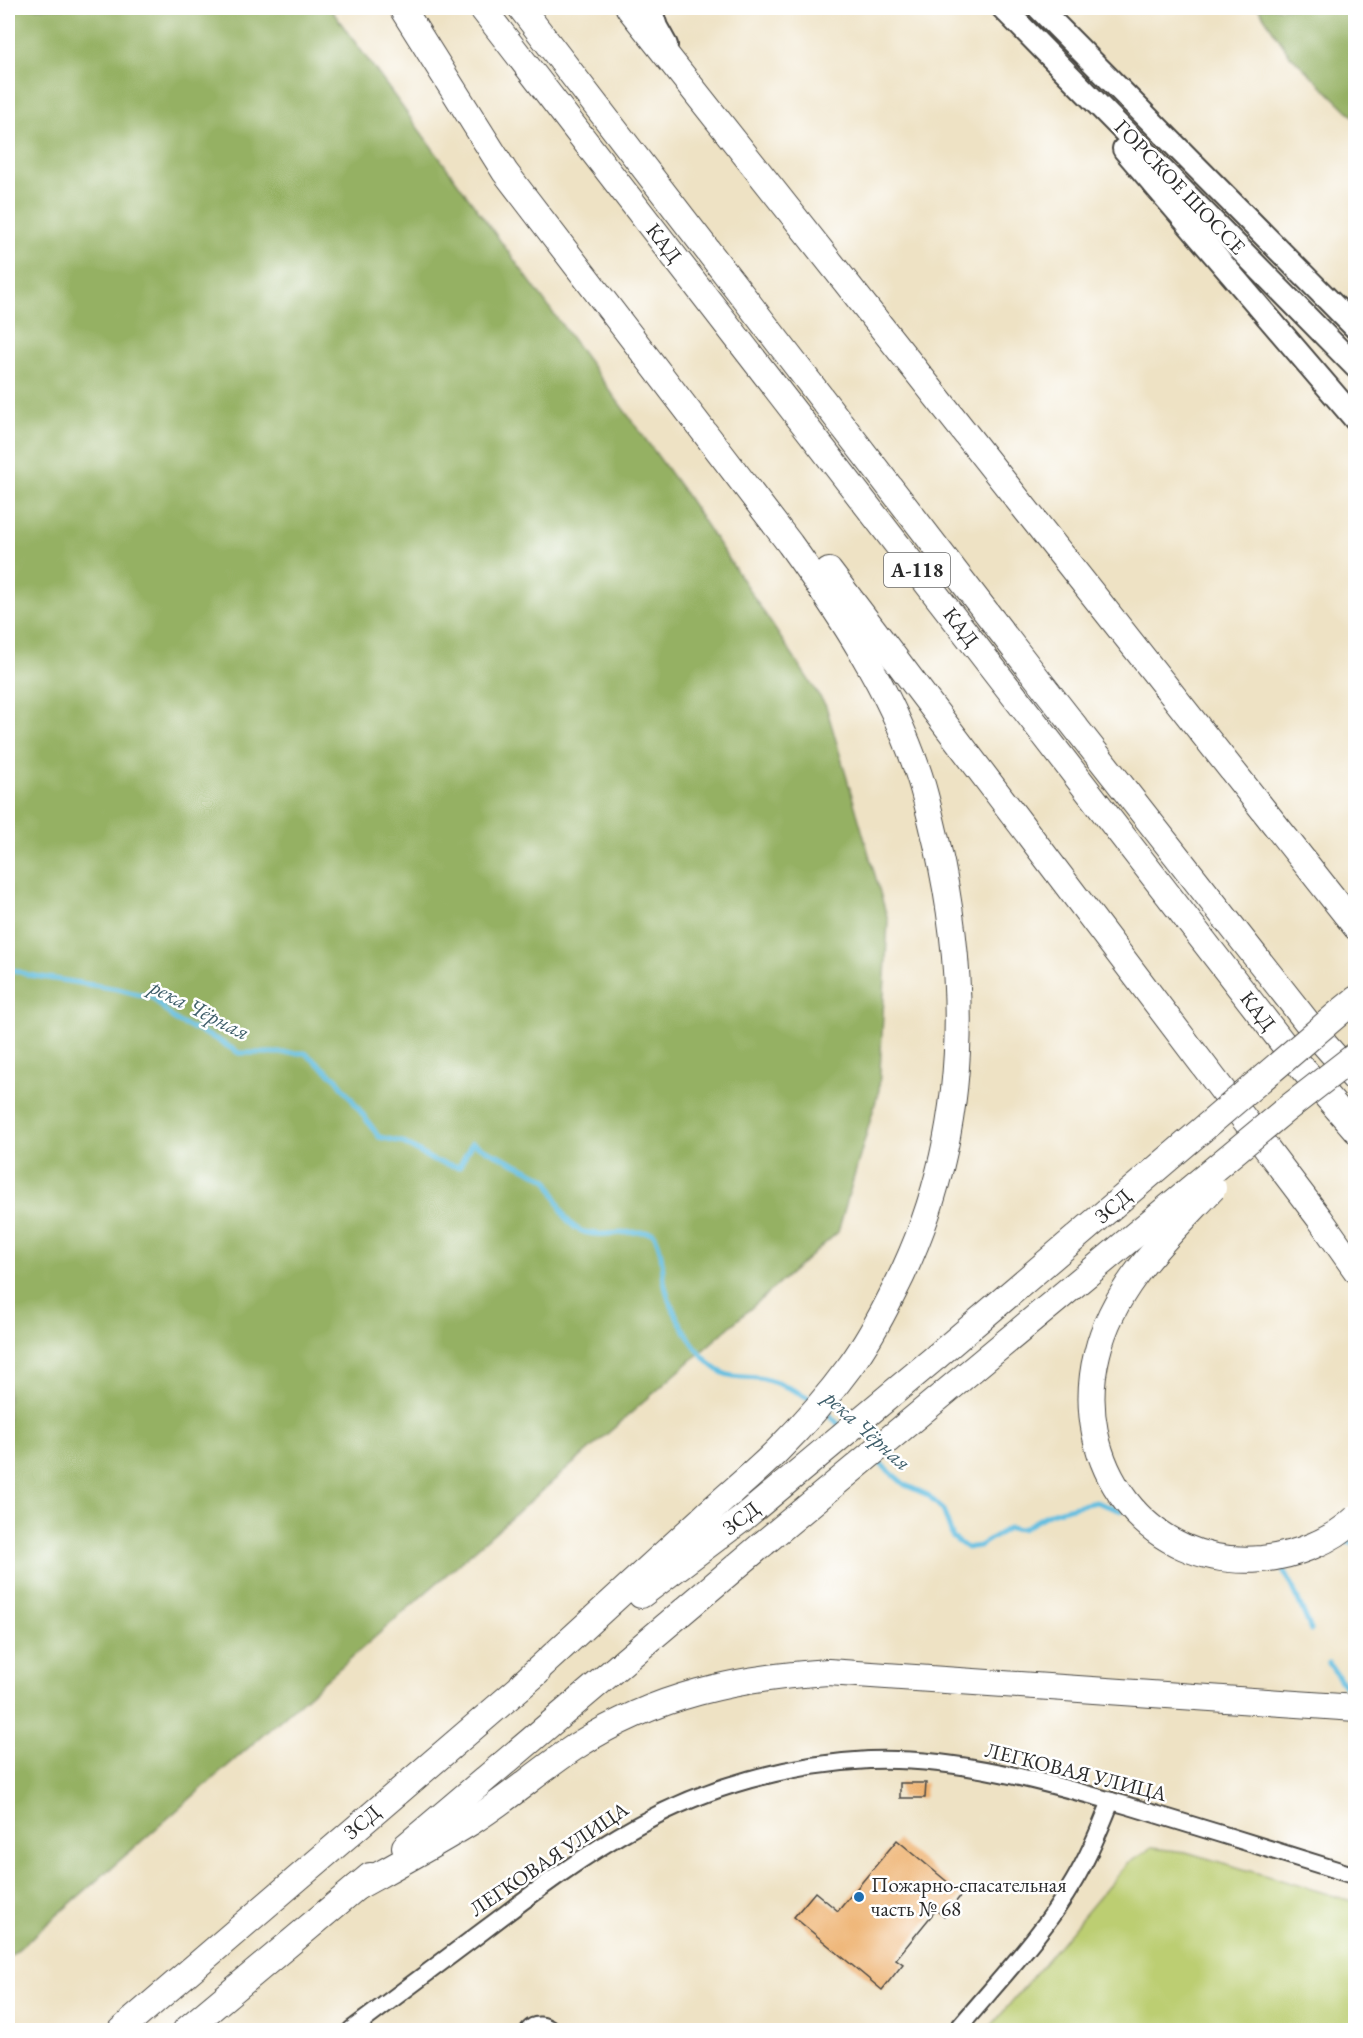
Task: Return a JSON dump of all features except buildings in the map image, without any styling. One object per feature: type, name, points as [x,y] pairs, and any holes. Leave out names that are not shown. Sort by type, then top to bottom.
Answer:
[{"type":"highway","points":[[402,8],[505,172],[790,544],[823,590],[862,652],[904,735],[928,805],[949,906],[958,1009],[958,1062],[951,1117],[933,1195],[911,1258],[875,1329],[852,1364],[776,1452],[524,1683]]},
{"type":"highway","points":[[402,8],[1293,1182],[1356,1270]]},
{"type":"highway","name":"КАД","points":[[482,8],[1302,1068],[1356,1130]]},
{"type":"highway","name":"КАД","points":[[521,8],[1047,691],[1325,1045],[1356,1080]]},
{"type":"highway","points":[[629,8],[1356,927]]},
{"type":"highway","name":"ЗСД","points":[[121,2031],[524,1683],[742,1519],[936,1357],[1350,1002]]},
{"type":"highway","name":"ЗСД","points":[[186,2031],[764,1543],[1284,1112],[1356,1055]]},
{"type":"highway","points":[[1284,1112],[1145,1261],[1111,1312],[1097,1353],[1091,1389],[1092,1419],[1107,1473],[1133,1512],[1157,1531],[1195,1552],[1242,1560],[1295,1553],[1344,1529],[1356,1518]]},
{"type":"highway","points":[[357,1887],[472,1821],[541,1770],[611,1726],[659,1704],[734,1682],[828,1672],[1356,1708]]},
{"type":"main road","points":[[650,8],[656,27],[687,82]]},
{"type":"main road","name":"ГОРСКОЕ ШОССЕ","points":[[1003,8],[1356,367]]},
{"type":"main road","name":"ГОРСКОЕ ШОССЕ","points":[[1039,8],[1356,328]]},
{"type":"main road","points":[[1042,47],[1150,180],[1356,420]]},
{"type":"main road","points":[[1259,229],[1356,312]]},
{"type":"street","name":"ЛЕГКОВАЯ УЛИЦА","points":[[351,2031],[523,1901],[600,1847],[675,1807],[712,1791],[756,1777],[805,1767],[870,1760],[936,1763],[1033,1779],[1356,1875]]},
{"type":"street","points":[[957,2031],[1050,1918],[1090,1853],[1111,1801]]},
{"type":"street","points":[[529,2031],[539,2025],[546,2026],[551,2031]]},
{"type":"green space","points":[[8,8],[330,8],[684,492],[826,706],[888,920],[879,1090],[838,1232],[8,1958]]},
{"type":"green space","points":[[1258,8],[1355,8],[1355,118],[1289,54]]},
{"type":"green space","points":[[1151,1848],[1186,1852],[1355,1902],[1355,2030],[988,2030],[1127,1864]]},
{"type":"waterway","name":"река Чёрная","points":[[8,968],[29,975],[118,989],[153,998],[176,1021],[216,1039],[239,1053],[305,1053],[337,1079],[379,1137],[402,1142],[434,1161],[459,1167],[472,1143],[547,1180],[565,1216],[570,1223],[584,1232],[592,1234],[653,1233],[659,1246],[668,1297],[687,1335],[705,1358],[714,1367],[728,1375],[771,1381],[814,1401]]},
{"type":"waterway","name":"река Чёрная","points":[[824,1409],[840,1426]]},
{"type":"waterway","name":"река Чёрная","points":[[875,1459],[905,1485],[928,1495],[943,1510],[953,1538],[967,1548],[979,1546],[1008,1528],[1022,1529],[1050,1513],[1076,1506],[1096,1502],[1121,1511]]},
{"type":"waterway","points":[[1343,1541],[1356,1544]]},
{"type":"waterway","name":"река Чёрная","points":[[1278,1563],[1291,1583],[1311,1630]]},
{"type":"waterway","name":"река Чёрная","points":[[1329,1663],[1353,1699]]},
{"type":"place","name":"Пожарно-спасательная часть № 68","points":[[859,1897]]}]
